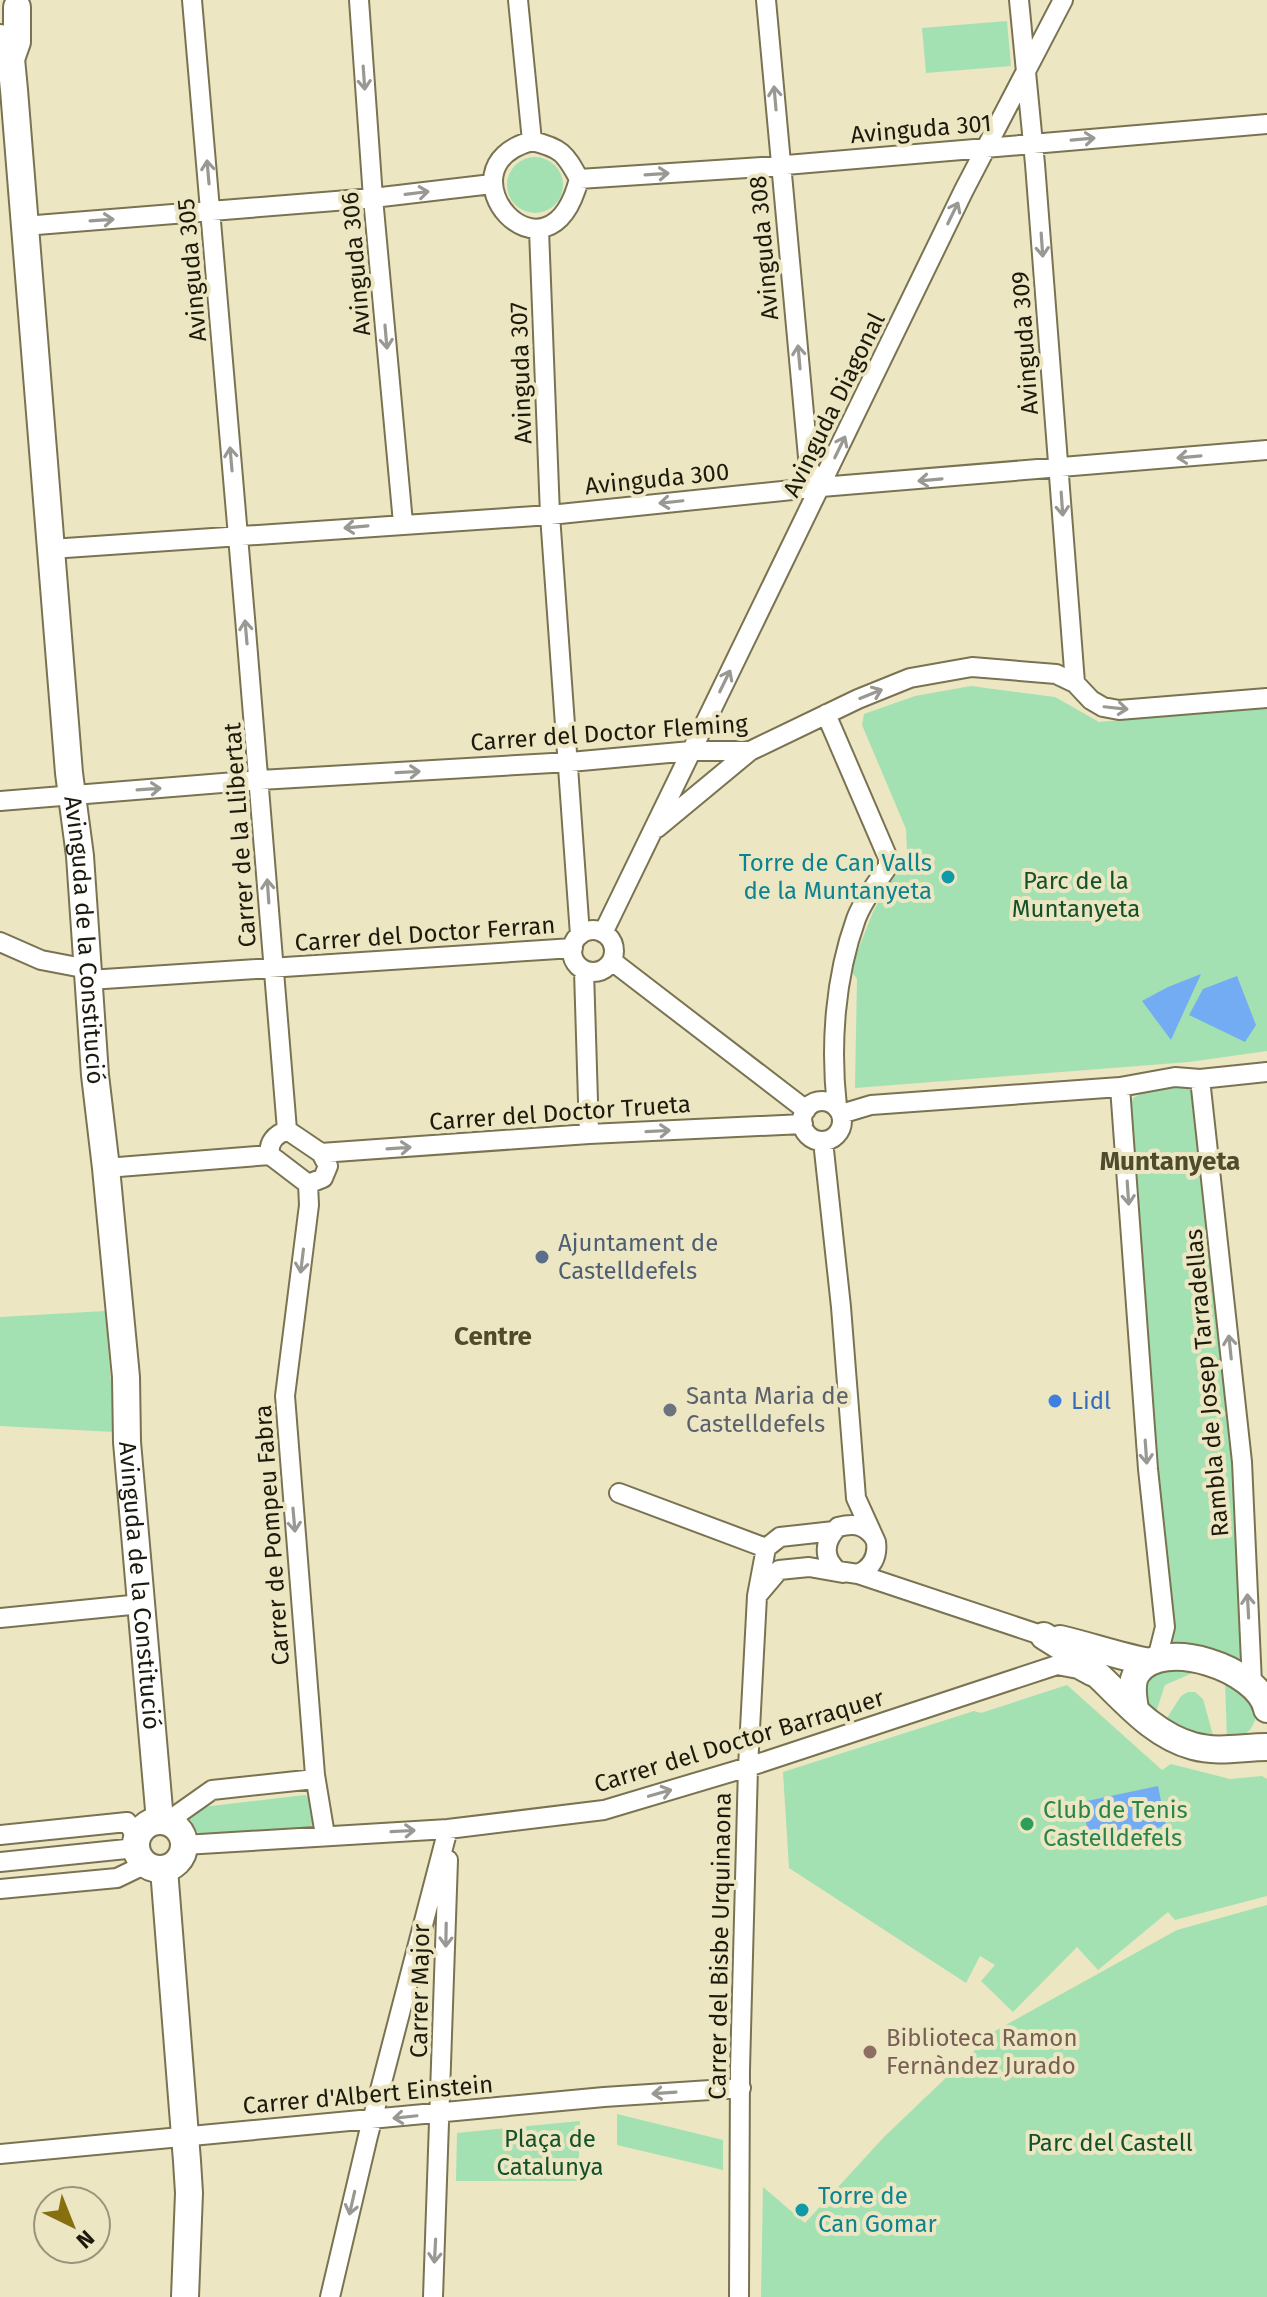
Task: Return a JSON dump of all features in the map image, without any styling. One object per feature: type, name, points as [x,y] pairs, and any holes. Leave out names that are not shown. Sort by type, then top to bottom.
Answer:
[{"type":"street","name":"Avinguda 305","points":[[192,0],[237,537]]},
{"type":"street","name":"Avinguda 306","points":[[359,0],[373,198],[403,523]]},
{"type":"street","points":[[518,0],[532,141]]},
{"type":"street","name":"Avinguda 308","points":[[766,0],[809,468],[821,487]]},
{"type":"street","name":"Avinguda 309","points":[[1019,0],[1075,683]]},
{"type":"street","name":"Avinguda Diagonal","points":[[603,933],[986,147],[1063,0]]},
{"type":"street","name":"Avinguda de la Constitució","points":[[12,9],[17,42],[5,48],[24,226],[71,795],[80,856],[95,1075],[126,1377],[127,1442],[141,1604],[165,1822]]},
{"type":"street","name":"Avinguda 301","points":[[579,179],[1267,124]]},
{"type":"street","points":[[532,141],[556,147],[568,159],[579,179],[572,204],[558,221],[539,230],[518,226],[501,210],[492,184],[501,157],[517,145],[532,141]]},
{"type":"street","points":[[24,226],[373,198],[492,184]]},
{"type":"street","name":"Avinguda 307","points":[[539,230],[550,515],[570,762],[577,942]]},
{"type":"street","name":"Avinguda 300","points":[[51,549],[550,515],[821,487],[1267,450]]},
{"type":"street","name":"Carrer de la Llibertat","points":[[237,537],[260,780],[287,1130]]},
{"type":"street","name":"Carrer del Doctor Fleming","points":[[0,801],[691,751],[750,751],[910,678],[972,667],[1056,674],[1075,683],[1091,700],[1103,707],[1119,710],[1267,698]]},
{"type":"street","points":[[612,961],[804,1117],[811,1137],[823,1141],[840,1130],[834,1086],[838,981],[857,916],[888,866],[888,858],[826,714]]},
{"type":"street","name":"Avinguda Diagonal","points":[[652,832],[750,751]]},
{"type":"street","points":[[584,971],[604,969],[612,961],[613,943],[603,933],[592,930],[577,942],[574,957],[584,971],[589,1134]]},
{"type":"street","name":"Carrer del Doctor Ferran","points":[[0,942],[41,960],[88,974],[274,969],[577,942]]},
{"type":"street","points":[[804,1117],[812,1104],[822,1101],[839,1111],[871,1105],[1120,1087],[1175,1077],[1200,1079],[1267,1072]]},
{"type":"street","name":"Rambla de Josep Tarradellas","points":[[1200,1079],[1242,1462],[1263,1703]]},
{"type":"street","points":[[1120,1087],[1148,1469],[1165,1627],[1153,1660],[1135,1674],[1132,1692],[1135,1709]]},
{"type":"street","name":"Carrer del Doctor Trueta","points":[[321,1153],[804,1117]]},
{"type":"street","points":[[106,1168],[270,1155],[308,1184],[323,1178],[328,1166],[321,1153],[287,1130],[276,1135],[269,1147],[270,1155]]},
{"type":"street","points":[[823,1141],[841,1307],[856,1498],[873,1536],[876,1555],[901,1590]]},
{"type":"street","name":"Carrer de Pompeu Fabra","points":[[308,1184],[309,1205],[285,1396],[315,1779],[325,1835]]},
{"type":"street","points":[[619,1493],[766,1548],[780,1537],[811,1536],[841,1528],[862,1526],[873,1536]]},
{"type":"street","points":[[856,1498],[841,1528],[827,1544],[828,1560],[832,1566],[1044,1636],[1094,1646],[1122,1657],[1153,1660],[1188,1658],[1231,1671],[1263,1703],[1266,1730],[1261,1747],[1220,1750],[1194,1747],[1168,1737],[1151,1725],[1080,1658],[1044,1636]]},
{"type":"street","name":"Carrer del Bisbe Urquinaona","points":[[739,2297],[748,1767],[757,1596],[766,1548]]},
{"type":"street","points":[[757,1596],[779,1570],[809,1567],[852,1574],[870,1567],[876,1555]]},
{"type":"street","points":[[0,1618],[141,1604]]},
{"type":"street","name":"Carrer del Doctor Barraquer","points":[[184,1845],[448,1829],[604,1810],[748,1767],[1057,1665],[1078,1669],[1107,1684]]},
{"type":"street","points":[[185,2297],[189,2193],[186,2136],[142,1829],[150,1823],[165,1822],[212,1790],[315,1779]]},
{"type":"street","points":[[0,1835],[127,1822],[146,1855]]},
{"type":"street","points":[[0,1862],[146,1855],[179,1860],[183,1837],[165,1822]]},
{"type":"street","points":[[330,2297],[372,2120],[448,1829]]},
{"type":"street","name":"Carrer Major","points":[[433,2297],[448,1829]]},
{"type":"street","points":[[0,1889],[117,1878],[146,1855]]},
{"type":"street","name":"Carrer d'Albert Einstein","points":[[0,2154],[594,2098],[741,2088]]},
{"type":"green space","points":[[1007,21],[1011,66],[926,73],[922,28]]},
{"type":"green space","points":[[535,157],[554,166],[563,185],[554,204],[535,213],[516,204],[507,185],[516,166]]},
{"type":"green space","name":"Parc de la Muntanyeta","points":[[971,686],[1055,697],[1099,722],[1267,706],[1267,1051],[1189,1062],[855,1088],[857,979],[850,970],[873,912],[907,850],[906,829],[862,725],[864,714],[915,696]]},
{"type":"green space","points":[[1187,1084],[1192,1088],[1224,1378],[1236,1523],[1243,1668],[1170,1648],[1172,1625],[1143,1324],[1130,1109],[1133,1098],[1146,1091]]},
{"type":"green space","points":[[105,1311],[115,1432],[0,1426],[0,1317]]},
{"type":"green space","points":[[1159,1668],[1197,1671],[1165,1685],[1155,1715],[1148,1710],[1143,1681]]},
{"type":"green space","points":[[1225,1679],[1245,1693],[1257,1712],[1248,1732],[1227,1740]]},
{"type":"green space","name":"Club de Tenis Castelldefels","points":[[1067,1685],[1162,1770],[1171,1764],[1230,1779],[1262,1776],[1267,1779],[1267,1896],[1175,1920],[1168,1912],[1098,1970],[1077,1947],[1013,2012],[981,1981],[995,1965],[980,1956],[966,1983],[789,1868],[783,1772]]},
{"type":"green space","points":[[1195,1692],[1203,1699],[1214,1739],[1203,1738],[1165,1721],[1181,1696]]},
{"type":"green space","points":[[305,1795],[311,1799],[313,1823],[308,1830],[200,1837],[189,1818],[202,1807]]},
{"type":"green space","name":"Parc del Castell","points":[[1267,1905],[1267,2297],[761,2297],[763,2187],[805,2223],[884,2137],[995,2031],[1177,1930]]},
{"type":"green space","points":[[617,2114],[723,2140],[723,2170],[617,2145]]},
{"type":"green space","name":"Plaça de Catalunya","points":[[580,2121],[578,2181],[456,2181],[457,2133]]},
{"type":"water","points":[[1201,974],[1171,1040],[1142,1001]]},
{"type":"water","points":[[1237,976],[1256,1025],[1245,1042],[1189,1015],[1203,989]]},
{"type":"water","points":[[1158,1786],[1166,1826],[1090,1843],[1082,1802]]},
{"type":"place","name":"Torre de Can Valls de la Muntanyeta","points":[[948,877]]},
{"type":"place","name":"Ajuntament de Castelldefels","points":[[542,1257]]},
{"type":"place","name":"Lidl","points":[[1055,1401]]},
{"type":"place","name":"Santa Maria de Castelldefels","points":[[670,1410]]},
{"type":"place","name":"Club de Tenis Castelldefels","points":[[1027,1824]]},
{"type":"place","name":"Biblioteca Ramon Fernàndez Jurado","points":[[870,2052]]},
{"type":"place","name":"Torre de Can Gomar","points":[[802,2210]]},
{"type":"district","name":"Muntanyeta","points":[[1170,1161]]},
{"type":"district","name":"Centre","points":[[493,1336]]}]
